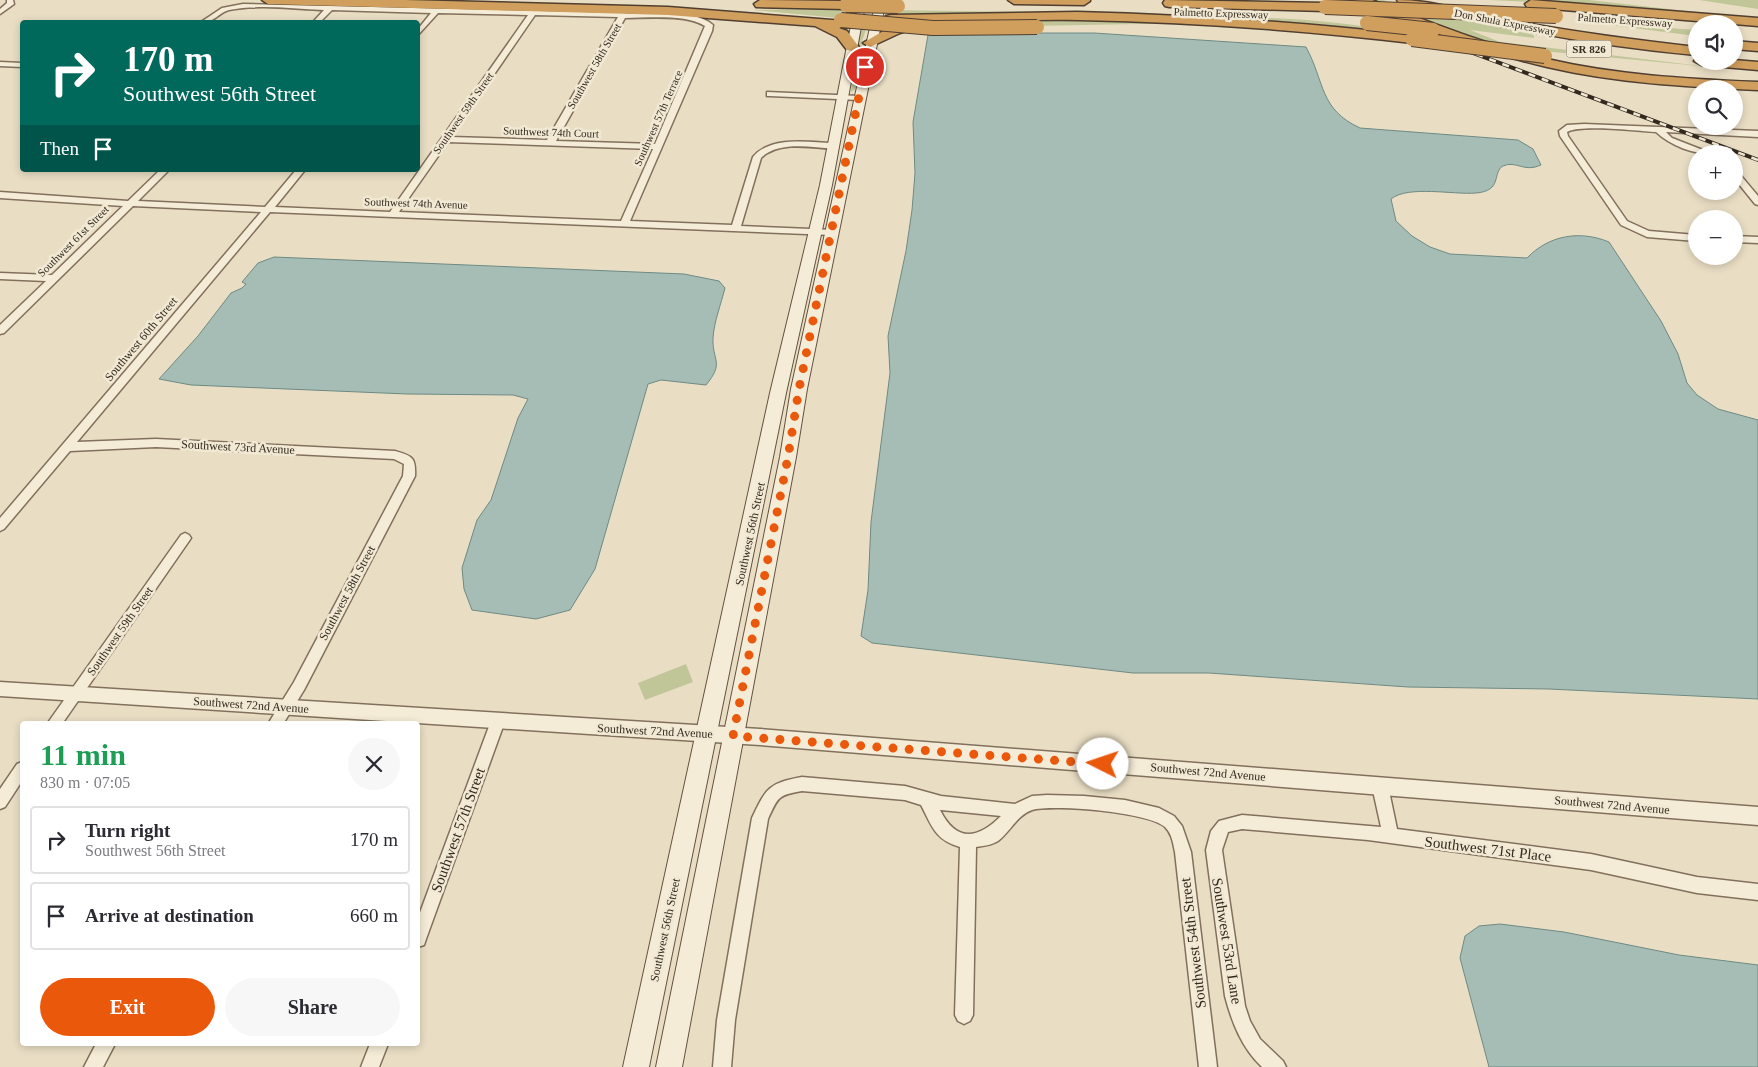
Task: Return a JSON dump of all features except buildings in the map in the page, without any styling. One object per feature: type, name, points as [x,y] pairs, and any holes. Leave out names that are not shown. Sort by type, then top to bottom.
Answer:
[{"type":"highway","points":[[268,0],[668,11],[856,24],[878,16]]},
{"type":"highway","name":"Palmetto Expressway","points":[[504,0],[1198,12],[1366,22],[1688,64]]},
{"type":"highway","points":[[1014,0],[1098,2]]},
{"type":"highway","points":[[1360,0],[1479,44],[1547,63],[1626,76],[1758,86]]},
{"type":"highway","points":[[1404,0],[1530,4],[1758,22]]},
{"type":"highway","name":"Don Shula Expressway","points":[[1404,0],[1543,31],[1688,50]]},
{"type":"highway","name":"Don Shula Expressway","points":[[1440,0],[1581,27],[1688,41]]},
{"type":"highway","points":[[1611,0],[1758,16]]},
{"type":"highway","points":[[633,2],[942,28],[1199,25],[1348,32]]},
{"type":"highway","name":"Palmetto Expressway","points":[[1155,3],[1325,7],[1556,16],[1688,24]]},
{"type":"highway","points":[[861,4],[878,16],[898,20],[1061,16],[1258,23],[1348,32],[1665,71],[1758,79]]},
{"type":"highway","points":[[870,43],[901,28],[942,19]]},
{"type":"highway","points":[[808,22],[836,31],[847,39],[852,47]]},
{"type":"highway","points":[[1743,30],[1758,31]]},
{"type":"highway","points":[[1743,45],[1758,46]]},
{"type":"highway","points":[[1743,55],[1758,56]]},
{"type":"highway","points":[[1562,58],[1660,66]]},
{"type":"highway","points":[[1743,65],[1758,66]]},
{"type":"highway","name":"Palmetto Expressway","points":[[1736,70],[1758,73]]},
{"type":"main road","name":"Southwest 56th Street","points":[[669,1067],[788,457],[800,383],[870,43],[882,0]]},
{"type":"main road","name":"Southwest 56th Street","points":[[636,1067],[778,393],[844,97],[861,4]]},
{"type":"main road","points":[[833,146],[849,147]]},
{"type":"street","points":[[0,12],[11,1]]},
{"type":"street","points":[[208,20],[227,8],[242,6],[623,16]]},
{"type":"street","points":[[318,20],[330,8]]},
{"type":"street","points":[[420,30],[436,11]]},
{"type":"street","name":"Southwest 59th Street","points":[[394,214],[533,13]]},
{"type":"street","name":"Southwest 57th Terrace","points":[[623,16],[688,17],[706,22],[708,31],[624,223]]},
{"type":"street","name":"Southwest 58th Street","points":[[550,143],[623,16]]},
{"type":"street","points":[[0,64],[20,65]]},
{"type":"street","points":[[770,94],[859,98]]},
{"type":"street","points":[[1688,237],[1641,233],[1627,226],[1618,216],[1564,136],[1565,129],[1584,126],[1758,134]]},
{"type":"street","points":[[1658,129],[1670,140],[1688,146]]},
{"type":"street","name":"Southwest 74th Court","points":[[445,139],[657,147]]},
{"type":"street","points":[[736,228],[757,157],[766,148],[833,146]]},
{"type":"street","name":"Southwest 61st Street","points":[[0,331],[163,172]]},
{"type":"street","name":"Southwest 60th Street","points":[[0,526],[299,172]]},
{"type":"street","points":[[1743,184],[1758,202]]},
{"type":"street","name":"Southwest 74th Avenue","points":[[0,195],[132,203],[832,232]]},
{"type":"street","points":[[1743,239],[1758,240]]},
{"type":"street","points":[[0,276],[54,278]]},
{"type":"street","name":"Southwest 73rd Avenue","points":[[66,446],[156,443],[395,455],[408,461]]},
{"type":"street","name":"Southwest 58th Street","points":[[277,721],[410,473],[411,466],[408,461]]},
{"type":"street","name":"Southwest 59th Street","points":[[56,721],[185,538]]},
{"type":"street","name":"Southwest 72nd Avenue","points":[[0,689],[707,734],[1758,816]]},
{"type":"street","name":"Southwest 57th Street","points":[[420,934],[498,721]]},
{"type":"street","points":[[0,802],[20,772]]},
{"type":"street","points":[[722,1067],[726,1020],[760,818],[772,794],[793,785],[809,784],[905,793],[927,800],[1017,811]]},
{"type":"street","points":[[1380,786],[1391,836]]},
{"type":"street","points":[[927,800],[942,830],[954,838],[968,842],[992,836],[1017,811]]},
{"type":"street","name":"Southwest 54th Street","points":[[1017,811],[1034,803],[1074,803],[1148,811],[1170,822],[1178,834],[1182,852],[1208,1067]]},
{"type":"street","name":"Southwest 71st Place","points":[[1219,831],[1231,823],[1248,822],[1391,836],[1591,862],[1697,884],[1758,892]]},
{"type":"street","name":"Southwest 53rd Lane","points":[[1219,831],[1215,839],[1215,862],[1238,1013],[1249,1039],[1261,1054],[1277,1067]]},
{"type":"street","points":[[964,1015],[968,842]]},
{"type":"street","points":[[93,1067],[105,1046]]},
{"type":"street","points":[[370,1067],[378,1046]]},
{"type":"green space","points":[[1366,0],[1383,0],[1441,15],[1534,35],[1534,38],[1470,30],[1500,42],[1688,65],[1491,46]]},
{"type":"green space","points":[[1489,0],[1589,0],[1722,15],[1713,15],[1602,5]]},
{"type":"green space","points":[[1699,0],[1758,0],[1758,9]]},
{"type":"green space","points":[[851,9],[849,19],[753,10]]},
{"type":"green space","points":[[893,10],[1277,18],[1354,25],[1404,35],[1277,21],[890,16]]},
{"type":"green space","points":[[1013,20],[1142,20],[1194,23],[982,27]]},
{"type":"green space","points":[[1578,21],[1688,29],[1688,35]]},
{"type":"green space","points":[[859,29],[866,29],[857,56],[859,80],[851,92]]},
{"type":"green space","points":[[686,664],[693,682],[645,700],[638,683]]},
{"type":"water","points":[[961,33],[1094,33],[1306,47],[1330,103],[1337,112],[1360,128],[1518,140],[1533,149],[1541,165],[1530,168],[1512,164],[1503,166],[1498,172],[1494,185],[1484,192],[1420,191],[1408,192],[1391,199],[1396,221],[1412,236],[1430,247],[1450,254],[1527,258],[1545,244],[1565,237],[1587,236],[1609,242],[1661,321],[1678,354],[1687,383],[1697,395],[1718,409],[1758,420],[1758,699],[1549,689],[1408,687],[1209,673],[1133,673],[872,643],[861,636],[868,590],[871,522],[890,373],[888,336],[906,251],[912,210],[915,173],[913,122],[928,35]]},
{"type":"water","points":[[274,257],[684,274],[719,281],[725,288],[716,319],[713,338],[716,366],[712,377],[706,385],[661,380],[648,384],[595,569],[570,610],[536,619],[472,610],[464,589],[462,568],[477,520],[491,500],[518,418],[528,399],[513,395],[407,394],[191,385],[159,379],[198,336],[231,293],[246,284],[242,282],[258,263]]},
{"type":"water","points":[[1500,924],[1564,932],[1679,955],[1758,965],[1758,1067],[1489,1067],[1460,958],[1465,936],[1479,926]]},
{"type":"railway","points":[[1332,0],[1758,160]]},
{"type":"route","points":[[865,67],[799,389],[788,457],[733,736],[760,736],[1103,764]]}]
